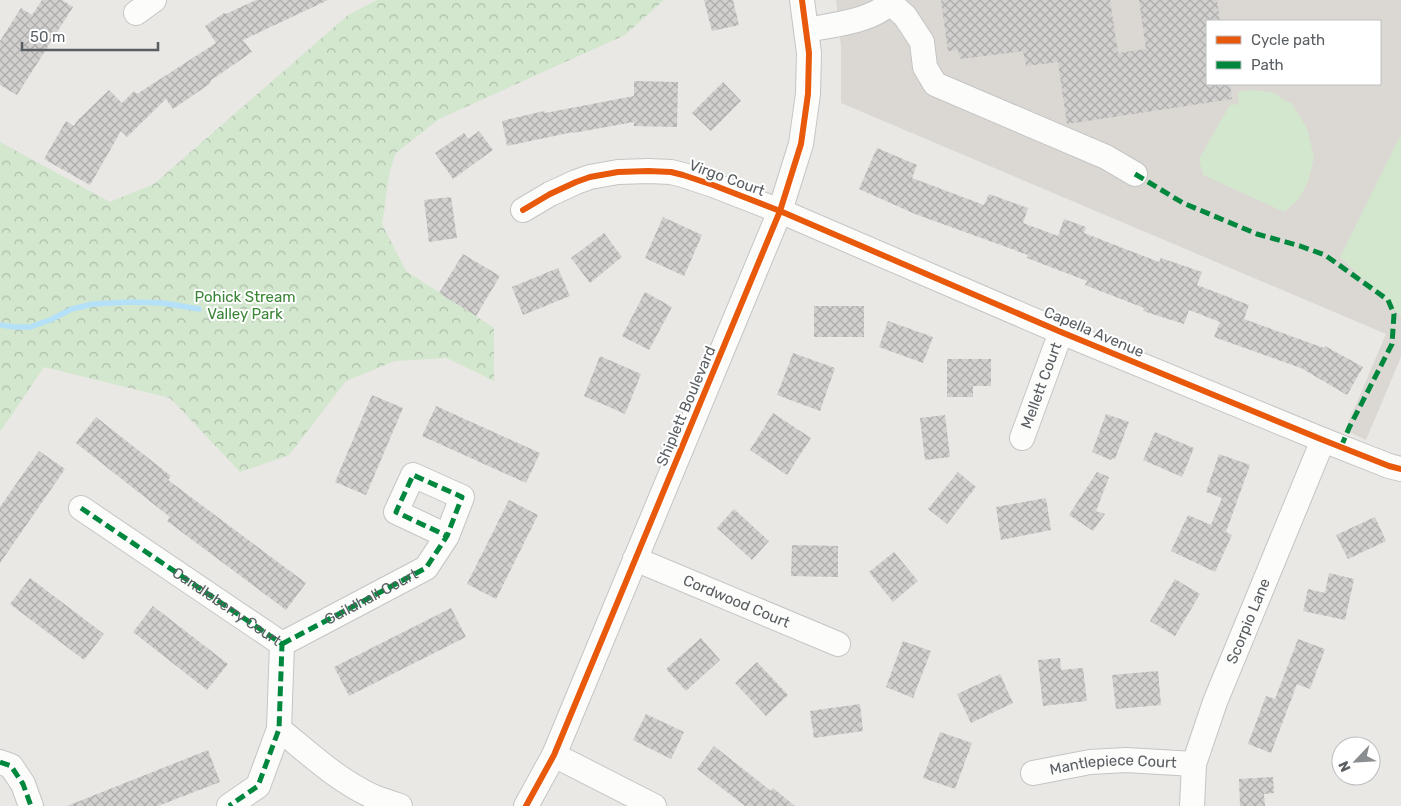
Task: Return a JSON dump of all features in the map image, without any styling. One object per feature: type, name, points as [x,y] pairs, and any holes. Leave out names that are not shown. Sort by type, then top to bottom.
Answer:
[{"type":"street","name":"Shiplett Boulevard","points":[[526,806],[554,755],[780,211],[801,144],[808,94],[809,53],[802,0]]},
{"type":"street","points":[[807,30],[865,17],[887,7],[891,1],[905,16],[922,42],[925,67],[935,84],[1106,157],[1135,174]]},
{"type":"street","name":"Virgo Court","points":[[523,210],[550,194],[590,177],[618,172],[648,171],[671,172],[683,175],[780,211]]},
{"type":"street","name":"Capella Avenue","points":[[780,211],[1061,332],[1323,440],[1401,470]]},
{"type":"street","name":"Mellett Court","points":[[1022,438],[1061,332]]},
{"type":"street","name":"Scorpio Lane","points":[[1192,806],[1194,764],[1215,702],[1323,440]]},
{"type":"street","name":"Candleberry Court","points":[[81,508],[282,644],[279,729],[258,786],[230,806]]},
{"type":"street","name":"Guildhall Court","points":[[282,644],[426,568],[447,536]]},
{"type":"street","name":"Cordwood Court","points":[[635,559],[838,644]]},
{"type":"street","points":[[279,729],[349,783],[374,797],[400,806]]},
{"type":"street","points":[[554,755],[654,806]]},
{"type":"street","name":"Mantlepiece Court","points":[[1033,773],[1090,762],[1126,760],[1194,764]]},
{"type":"street","points":[[0,762],[11,766],[23,784],[31,806]]},
{"type":"shaded area","points":[[836,0],[1401,0],[1401,357],[1366,440],[1345,430],[1386,334],[841,103],[841,47]]},
{"type":"green space","name":"Pohick Stream Valley Park","points":[[377,0],[664,0],[625,35],[439,119],[396,153],[390,170],[382,224],[406,271],[494,328],[494,381],[447,358],[395,361],[346,381],[289,455],[240,472],[170,398],[44,367],[0,432],[0,142],[110,202],[154,184],[348,15]]},
{"type":"green space","points":[[1251,90],[1271,92],[1292,104],[1307,128],[1314,157],[1308,182],[1298,200],[1284,212],[1203,175],[1199,159],[1230,105],[1239,104],[1238,92]]},
{"type":"green space","points":[[1401,134],[1401,316],[1340,257]]},
{"type":"building","points":[[42,0],[62,0],[73,7],[17,95],[0,85],[0,41],[21,8],[32,15]]},
{"type":"building","points":[[256,0],[328,0],[243,40],[252,52],[210,81],[211,83],[173,109],[166,99],[127,137],[121,131],[90,185],[44,159],[66,121],[74,126],[109,90],[122,103],[134,91],[137,94],[216,43],[205,26],[224,13],[226,14]]},
{"type":"building","points":[[704,0],[733,0],[739,25],[712,31]]},
{"type":"building","points":[[941,0],[1110,0],[1118,53],[1146,49],[1139,0],[1217,0],[1220,20],[1206,20],[1206,85],[1230,85],[1232,99],[1067,124],[1058,62],[1026,66],[1023,51],[960,59],[958,50],[948,51]]},
{"type":"building","points":[[634,81],[678,82],[677,127],[634,126],[634,122],[573,132],[507,146],[502,121],[544,111],[545,113],[634,96]]},
{"type":"building","points":[[723,82],[741,101],[711,131],[692,113]]},
{"type":"building","points":[[479,131],[493,150],[453,179],[435,153],[464,133],[468,139]]},
{"type":"building","points":[[877,148],[917,165],[912,178],[984,205],[989,194],[1028,208],[1023,223],[1058,236],[1064,219],[1086,227],[1084,233],[1159,262],[1161,258],[1202,272],[1197,285],[1249,305],[1244,319],[1324,348],[1325,346],[1363,367],[1347,395],[1301,368],[1214,337],[1220,322],[1189,310],[1184,324],[1143,311],[1144,308],[1085,285],[1087,281],[1027,258],[1028,255],[915,214],[859,189]]},
{"type":"building","points":[[451,197],[457,238],[429,242],[424,200]]},
{"type":"building","points":[[663,217],[702,235],[684,276],[645,258]]},
{"type":"building","points":[[604,233],[622,257],[590,283],[571,258]]},
{"type":"building","points":[[463,254],[500,276],[476,316],[439,293]]},
{"type":"building","points":[[558,268],[570,296],[523,315],[512,287]]},
{"type":"building","points":[[645,292],[672,307],[649,350],[622,336]]},
{"type":"building","points":[[814,306],[864,306],[864,337],[814,337]]},
{"type":"building","points":[[888,321],[933,337],[923,363],[879,347]]},
{"type":"building","points":[[793,353],[835,368],[820,411],[777,395]]},
{"type":"building","points":[[600,356],[641,374],[625,414],[584,396]]},
{"type":"building","points":[[947,359],[991,359],[991,386],[973,386],[973,397],[947,397]]},
{"type":"building","points":[[372,395],[403,408],[366,495],[335,482]]},
{"type":"building","points":[[436,406],[540,453],[526,483],[422,436]]},
{"type":"building","points":[[773,413],[811,438],[787,475],[750,450]]},
{"type":"building","points":[[1106,414],[1129,422],[1115,459],[1112,458],[1111,460],[1092,452]]},
{"type":"building","points":[[945,415],[950,457],[925,460],[920,418]]},
{"type":"building","points":[[96,417],[171,476],[168,480],[306,583],[286,610],[167,521],[170,517],[76,443]]},
{"type":"building","points":[[1155,432],[1194,448],[1182,477],[1143,460]]},
{"type":"building","points":[[39,451],[65,469],[0,563],[0,507]]},
{"type":"building","points":[[1219,454],[1250,465],[1226,532],[1232,535],[1215,572],[1171,551],[1188,515],[1211,525],[1222,498],[1206,492]]},
{"type":"building","points":[[958,472],[976,487],[947,524],[928,509]]},
{"type":"building","points":[[1097,472],[1109,477],[1096,511],[1105,514],[1093,531],[1069,515]]},
{"type":"building","points":[[1046,498],[1051,530],[1001,540],[996,507]]},
{"type":"building","points":[[509,500],[538,515],[496,599],[467,584]]},
{"type":"building","points":[[734,509],[769,541],[752,560],[717,528]]},
{"type":"building","points":[[1375,517],[1386,541],[1348,559],[1336,535]]},
{"type":"building","points":[[792,545],[838,546],[838,577],[791,576]]},
{"type":"building","points":[[894,552],[918,581],[893,602],[869,572]]},
{"type":"building","points":[[1329,573],[1354,579],[1345,620],[1303,611],[1308,589],[1325,593]]},
{"type":"building","points":[[30,578],[104,634],[84,660],[10,604]]},
{"type":"building","points":[[1175,579],[1200,594],[1175,636],[1150,621]]},
{"type":"building","points":[[153,606],[228,664],[207,690],[133,632]]},
{"type":"building","points":[[451,608],[466,637],[349,696],[334,667]]},
{"type":"building","points":[[701,638],[720,660],[686,691],[666,669]]},
{"type":"building","points":[[1298,639],[1325,649],[1310,689],[1297,684],[1271,753],[1248,744],[1266,696],[1275,699]]},
{"type":"building","points":[[903,641],[931,651],[913,698],[886,687]]},
{"type":"building","points":[[1060,658],[1061,670],[1083,668],[1087,701],[1043,706],[1038,660]]},
{"type":"building","points":[[757,662],[788,695],[766,716],[735,683]]},
{"type":"building","points":[[1158,671],[1161,705],[1116,709],[1112,675]]},
{"type":"building","points":[[1000,674],[1013,703],[971,723],[957,694]]},
{"type":"building","points":[[860,704],[863,731],[814,738],[810,711]]},
{"type":"building","points":[[646,714],[684,732],[671,759],[633,740]]},
{"type":"building","points":[[940,732],[972,743],[955,789],[923,778]]},
{"type":"building","points":[[714,746],[771,791],[773,788],[795,806],[745,806],[697,769]]},
{"type":"building","points":[[208,750],[220,782],[158,806],[67,806]]},
{"type":"building","points":[[1273,777],[1274,793],[1264,794],[1265,806],[1240,806],[1239,779]]},
{"type":"waterway","points":[[0,325],[30,327],[72,309],[93,304],[163,303],[199,309]]},
{"type":"marked path","points":[[1135,174],[1183,203],[1257,234],[1325,255],[1388,300],[1394,314],[1392,344],[1341,447]]},
{"type":"marked path","points":[[282,644],[426,568],[447,536],[462,497],[413,475],[396,512],[447,536]]},
{"type":"marked path","points":[[81,508],[282,644],[279,729],[258,786],[229,806]]},
{"type":"marked path","points":[[0,762],[11,766],[23,784],[31,806]]},
{"type":"cycle path","points":[[526,806],[554,755],[780,211],[801,144],[808,94],[809,53],[802,0]]},
{"type":"cycle path","points":[[523,210],[550,194],[590,177],[618,172],[648,171],[671,172],[683,175],[780,211],[1061,332],[1323,440],[1401,469]]}]
